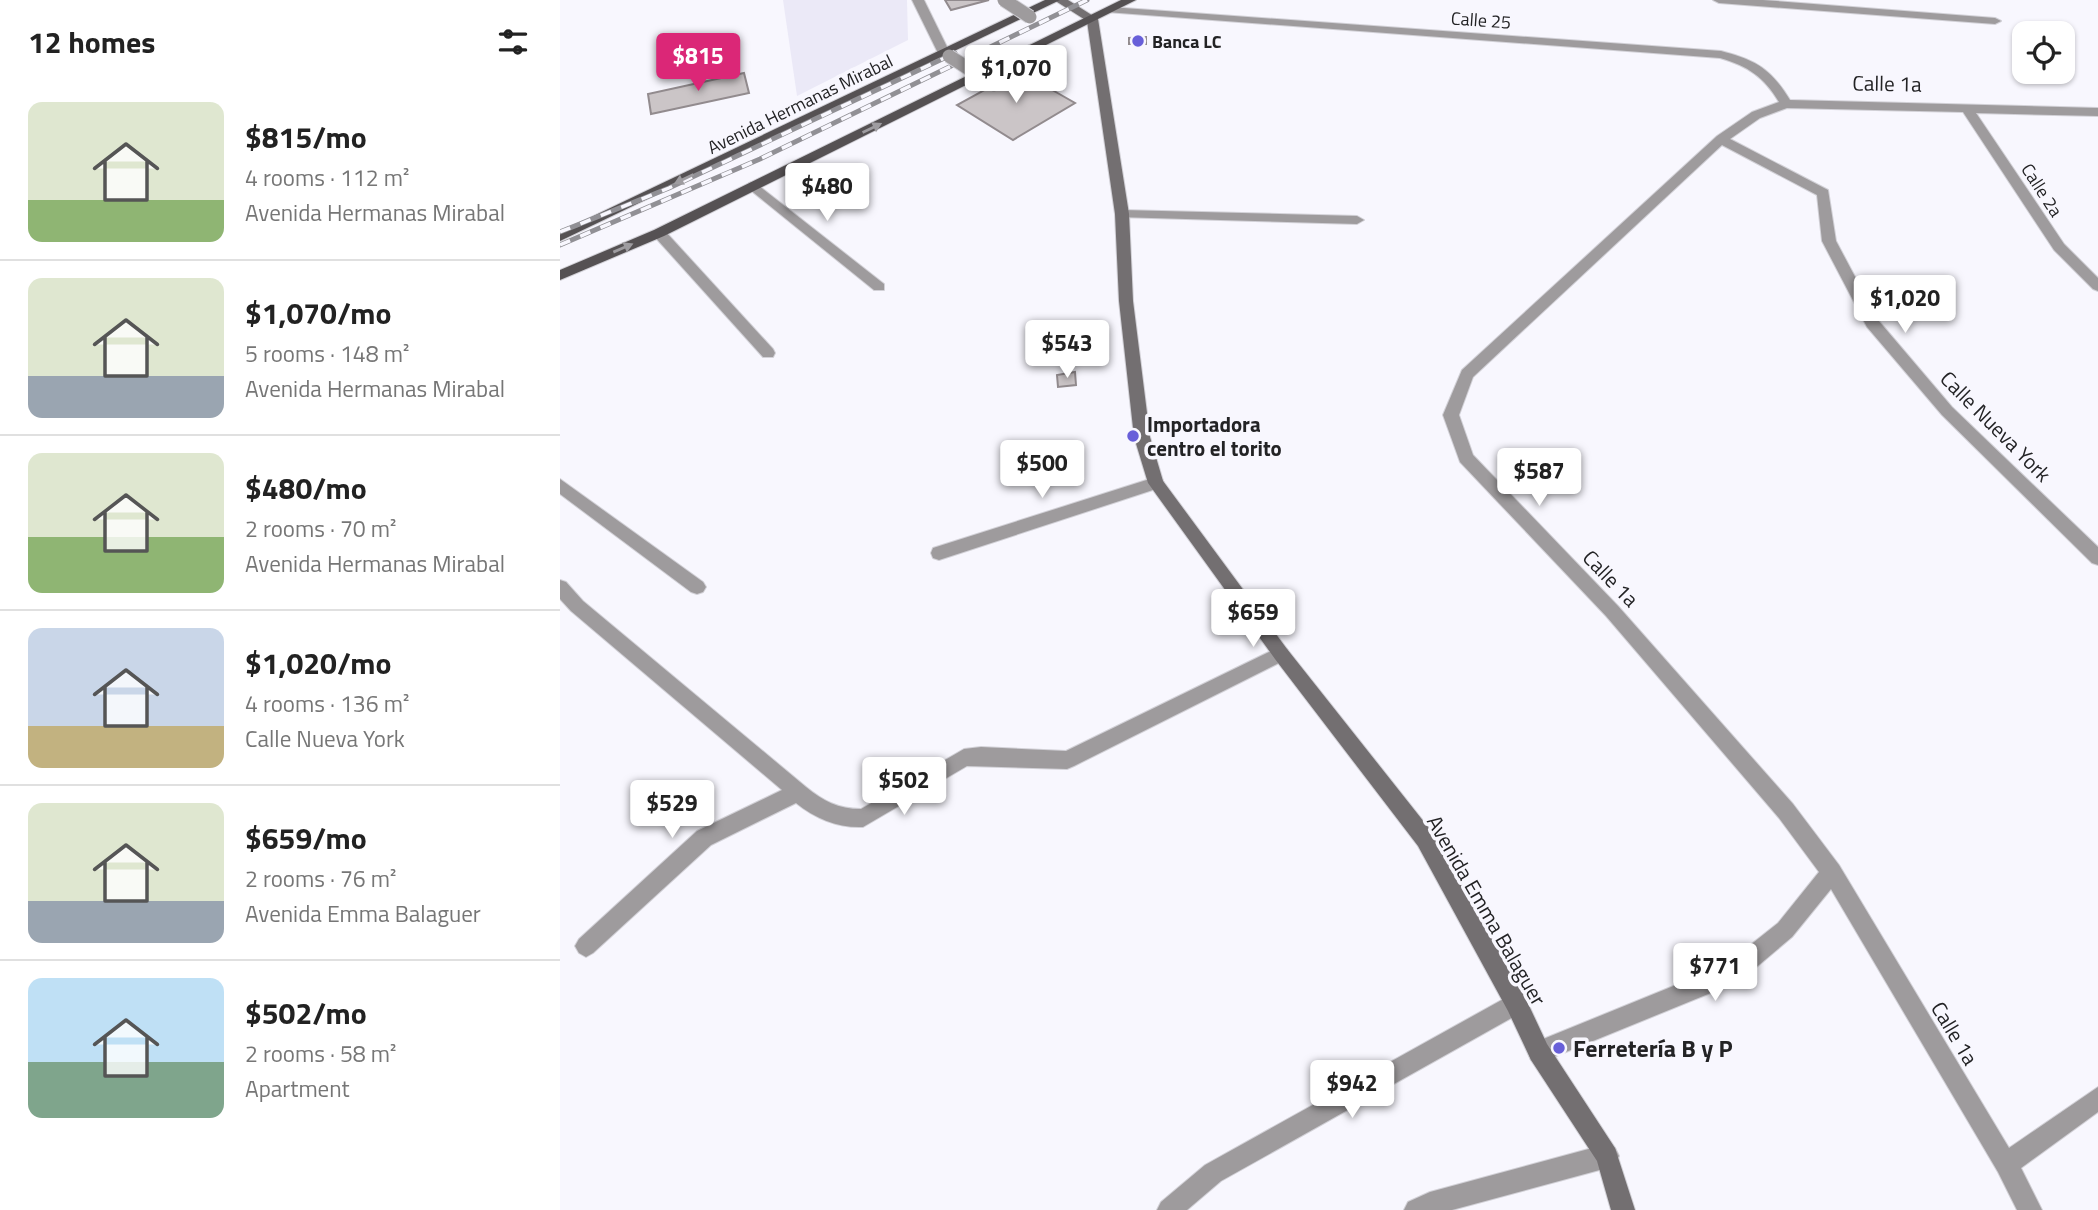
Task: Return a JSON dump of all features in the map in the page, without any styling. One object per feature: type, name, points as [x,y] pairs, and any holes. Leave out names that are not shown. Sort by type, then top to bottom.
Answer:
[{"type":"main road","name":"Avenida Hermanas Mirabal","points":[[560,237],[946,55],[1054,0]]},
{"type":"main road","points":[[560,275],[659,233],[1130,0]]},
{"type":"street","points":[[918,0],[946,55],[994,85]]},
{"type":"street","points":[[1004,0],[1030,17]]},
{"type":"street","points":[[1060,0],[1092,19]]},
{"type":"street","points":[[1719,0],[1995,21]]},
{"type":"street","name":"Calle 25","points":[[1110,10],[1721,55],[1749,62],[1771,77],[1786,104]]},
{"type":"street","name":"Avenida Emma Balaguer","points":[[1092,19],[1122,214],[1126,301],[1142,437],[1156,484],[1281,654],[1424,839],[1516,1003],[1539,1052],[1607,1156],[1623,1210]]},
{"type":"street","name":"Calle 1a","points":[[2030,1210],[2006,1164],[1832,872],[1786,811],[1612,611],[1466,458],[1451,415],[1467,374],[1721,139],[1756,115],[1786,104],[2098,112]]},
{"type":"street","name":"Calle 2a","points":[[1966,107],[2059,247],[2098,286]]},
{"type":"street","name":"Calle Nueva York","points":[[1721,139],[1823,193],[1829,241],[1872,323],[1947,411],[2098,558]]},
{"type":"street","points":[[754,186],[879,287]]},
{"type":"street","points":[[1122,214],[1357,220]]},
{"type":"street","points":[[659,233],[768,353]]},
{"type":"street","points":[[939,553],[1156,484]]},
{"type":"street","points":[[560,485],[697,587]]},
{"type":"street","points":[[560,587],[577,606],[782,777],[797,793],[815,806],[848,820],[863,818],[964,758],[981,755],[1067,760],[1281,654]]},
{"type":"street","points":[[586,946],[704,838],[797,793]]},
{"type":"street","points":[[1539,1052],[1732,973],[1785,930],[1832,872]]},
{"type":"street","points":[[1169,1210],[1213,1173],[1516,1003]]},
{"type":"street","points":[[2006,1164],[2098,1098]]},
{"type":"street","points":[[1425,1208],[1607,1156]]},
{"type":"shaded area","points":[[783,0],[907,0],[908,40],[797,96]]},
{"type":"building","points":[[945,0],[989,0],[951,10]]},
{"type":"building","name":"Banca LC","points":[[1146,37],[1146,44],[1129,44],[1129,38]]},
{"type":"building","points":[[1019,71],[1075,103],[1013,140],[957,105]]},
{"type":"building","points":[[744,73],[749,93],[651,114],[648,94]]},
{"type":"building","points":[[1075,372],[1076,385],[1058,387],[1057,375]]},
{"type":"railway","points":[[560,245],[760,159],[1087,0]]},
{"type":"railway","points":[[560,232],[669,188],[955,53]]},
{"type":"place","name":"Banca LC","points":[[1138,41]]},
{"type":"place","name":"Importadora centro el torito","points":[[1133,436]]},
{"type":"place","name":"Ferretería B y P","points":[[1559,1048]]}]
